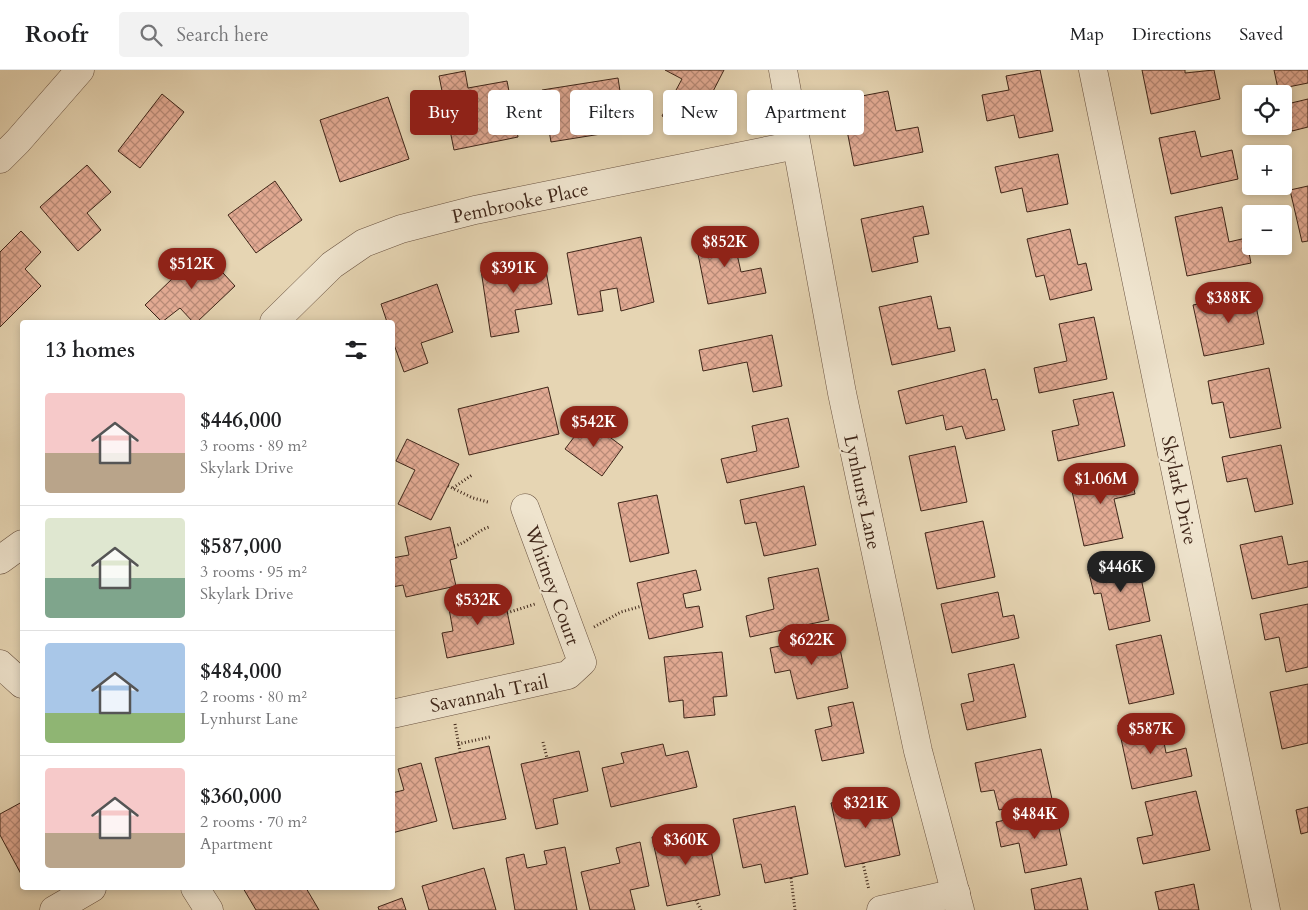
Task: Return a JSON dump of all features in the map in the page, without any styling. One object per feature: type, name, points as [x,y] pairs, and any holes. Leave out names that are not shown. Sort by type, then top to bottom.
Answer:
[{"type":"street","points":[[0,159],[80,70]]},
{"type":"street","name":"Lynhurst Lane","points":[[783,70],[842,392],[916,742],[958,902]]},
{"type":"street","name":"Skylark Drive","points":[[1093,70],[1266,910]]},
{"type":"street","name":"Pembrooke Place","points":[[276,320],[332,265],[364,243],[401,229],[476,210],[796,145]]},
{"type":"street","name":"Whitney Court","points":[[525,508],[582,662]]},
{"type":"street","points":[[0,560],[20,545]]},
{"type":"street","name":"Savannah Trail","points":[[395,713],[568,675],[582,662]]},
{"type":"street","points":[[0,664],[20,682]]},
{"type":"street","points":[[54,910],[89,890]]},
{"type":"street","points":[[195,890],[210,910]]},
{"type":"street","points":[[876,903],[958,902]]},
{"type":"path","points":[[452,488],[472,475]]},
{"type":"path","points":[[448,486],[473,498],[488,502]]},
{"type":"path","points":[[454,546],[462,544],[482,529],[489,527]]},
{"type":"path","points":[[507,613],[542,602]]},
{"type":"path","points":[[593,627],[621,612],[642,606]]},
{"type":"path","points":[[455,721],[460,752]]},
{"type":"path","points":[[458,744],[490,737]]},
{"type":"path","points":[[543,742],[547,758]]},
{"type":"path","points":[[863,863],[876,903]]},
{"type":"path","points":[[792,878],[795,910]]},
{"type":"path","points":[[696,900],[701,910]]},
{"type":"building","points":[[665,70],[724,70],[714,90],[676,90],[682,79]]},
{"type":"building","points":[[1040,70],[1053,131],[1019,138],[1014,115],[987,121],[982,95],[1009,90],[1006,76]]},
{"type":"building","points":[[1142,70],[1185,70],[1185,73],[1214,70],[1220,99],[1151,114]]},
{"type":"building","points":[[1274,70],[1308,70],[1308,83],[1292,86],[1277,85]]},
{"type":"building","points":[[465,71],[468,88],[507,81],[509,90],[488,90],[488,135],[518,135],[518,137],[454,150],[451,135],[478,135],[478,90],[442,90],[439,76]]},
{"type":"building","points":[[618,78],[620,90],[570,90],[570,135],[595,135],[551,142],[550,135],[560,135],[560,90],[542,90]]},
{"type":"building","points":[[888,91],[896,131],[918,127],[923,152],[854,166],[848,135],[864,135],[864,96]]},
{"type":"building","points":[[162,94],[184,112],[140,168],[118,151]]},
{"type":"building","points":[[388,97],[409,159],[340,182],[320,120]]},
{"type":"building","points":[[1308,99],[1308,127],[1292,131],[1292,103]]},
{"type":"building","points":[[1195,131],[1201,157],[1232,150],[1238,179],[1171,194],[1159,138]]},
{"type":"building","points":[[1058,154],[1068,204],[1027,212],[1022,188],[1001,193],[995,167]]},
{"type":"building","points":[[87,165],[111,192],[87,213],[101,230],[78,251],[40,207]]},
{"type":"building","points":[[275,181],[302,220],[256,253],[228,215]]},
{"type":"building","points":[[1308,186],[1308,241],[1302,242],[1291,195],[1292,190]]},
{"type":"building","points":[[923,206],[929,234],[913,237],[918,262],[872,272],[861,219]]},
{"type":"building","points":[[1222,207],[1229,242],[1242,239],[1242,255],[1249,255],[1251,263],[1187,276],[1175,217]]},
{"type":"building","points":[[731,227],[741,272],[761,268],[766,293],[708,304],[694,234]]},
{"type":"building","points":[[1070,229],[1078,265],[1086,263],[1092,290],[1050,300],[1044,275],[1036,277],[1027,239]]},
{"type":"building","points":[[21,231],[41,252],[25,269],[41,286],[0,327],[0,252]]},
{"type":"building","points":[[641,237],[654,302],[621,311],[617,288],[600,291],[603,311],[578,315],[567,253]]},
{"type":"building","points":[[202,250],[235,286],[199,320],[191,320],[180,308],[165,320],[160,320],[145,305]]},
{"type":"building","points":[[544,260],[552,304],[515,310],[519,332],[491,337],[481,270]]},
{"type":"building","points":[[437,284],[453,332],[421,343],[428,363],[404,372],[395,347],[395,320],[386,320],[381,304]]},
{"type":"building","points":[[1253,292],[1264,344],[1204,356],[1193,305]]},
{"type":"building","points":[[931,296],[938,329],[950,327],[955,351],[892,365],[879,307]]},
{"type":"building","points":[[1094,317],[1107,379],[1039,393],[1034,368],[1067,361],[1059,324]]},
{"type":"building","points":[[772,335],[782,386],[753,392],[747,362],[703,371],[699,350]]},
{"type":"building","points":[[1269,368],[1281,428],[1230,438],[1223,402],[1212,404],[1208,381]]},
{"type":"building","points":[[985,369],[992,400],[997,399],[1005,430],[966,439],[962,426],[946,430],[943,415],[906,424],[898,391]]},
{"type":"building","points":[[548,387],[559,434],[469,455],[458,409]]},
{"type":"building","points":[[1113,392],[1125,446],[1058,461],[1052,431],[1079,425],[1073,400]]},
{"type":"building","points":[[788,418],[799,467],[727,483],[721,459],[757,451],[752,426]]},
{"type":"building","points":[[587,420],[623,447],[602,476],[565,449]]},
{"type":"building","points":[[407,439],[459,464],[431,520],[398,504],[415,470],[396,461]]},
{"type":"building","points":[[1281,445],[1293,504],[1255,512],[1247,478],[1227,482],[1222,457]]},
{"type":"building","points":[[955,446],[967,502],[921,511],[909,456]]},
{"type":"building","points":[[1130,469],[1135,494],[1114,499],[1123,538],[1084,546],[1070,482]]},
{"type":"building","points":[[804,486],[816,545],[764,556],[756,522],[745,524],[740,500]]},
{"type":"building","points":[[657,495],[669,553],[630,562],[618,503]]},
{"type":"building","points":[[983,521],[995,577],[937,589],[925,533]]},
{"type":"building","points":[[450,527],[457,558],[450,560],[456,586],[406,597],[403,585],[395,586],[395,557],[409,555],[405,537]]},
{"type":"building","points":[[1282,536],[1288,565],[1308,561],[1308,587],[1252,599],[1240,545]]},
{"type":"building","points":[[1137,559],[1150,621],[1109,630],[1101,593],[1094,594],[1088,569]]},
{"type":"building","points":[[818,568],[829,620],[750,637],[746,616],[774,609],[768,578]]},
{"type":"building","points":[[696,570],[701,590],[683,594],[686,608],[699,606],[703,627],[649,639],[637,583]]},
{"type":"building","points":[[503,592],[514,644],[447,658],[442,633],[453,631],[448,603]]},
{"type":"building","points":[[998,592],[1003,617],[1014,615],[1019,638],[952,653],[941,604]]},
{"type":"building","points":[[1308,604],[1308,667],[1286,672],[1279,637],[1265,640],[1260,614]]},
{"type":"building","points":[[837,634],[848,688],[797,699],[790,670],[775,673],[770,648]]},
{"type":"building","points":[[1161,635],[1174,694],[1129,704],[1116,645]]},
{"type":"building","points":[[722,652],[727,696],[713,697],[715,715],[684,718],[683,700],[669,702],[664,657]]},
{"type":"building","points":[[1014,664],[1026,717],[967,730],[961,704],[974,701],[968,674]]},
{"type":"building","points":[[1308,684],[1308,743],[1282,749],[1270,692]]},
{"type":"building","points":[[853,702],[864,753],[822,761],[815,730],[832,726],[828,707]]},
{"type":"building","points":[[1159,716],[1166,753],[1186,748],[1192,776],[1132,789],[1118,725]]},
{"type":"building","points":[[663,744],[666,756],[688,751],[697,787],[611,807],[602,768],[624,763],[621,753]]},
{"type":"building","points":[[489,746],[506,819],[453,829],[435,758]]},
{"type":"building","points":[[1041,749],[1052,799],[999,810],[994,790],[981,792],[975,763]]},
{"type":"building","points":[[579,751],[588,791],[553,799],[558,824],[536,829],[521,764]]},
{"type":"building","points":[[421,763],[437,821],[395,832],[395,792],[404,790],[398,769]]},
{"type":"building","points":[[886,791],[900,855],[845,867],[831,803]]},
{"type":"building","points":[[1196,791],[1210,850],[1143,864],[1137,838],[1153,835],[1145,802]]},
{"type":"building","points":[[20,803],[20,872],[0,835],[0,814]]},
{"type":"building","points":[[795,806],[808,874],[765,883],[761,864],[743,868],[733,819]]},
{"type":"building","points":[[1308,807],[1308,832],[1301,834],[1296,810]]},
{"type":"building","points":[[1055,809],[1067,865],[1025,873],[1019,843],[1001,847],[996,822]]},
{"type":"building","points":[[706,826],[720,895],[667,906],[652,837]]},
{"type":"building","points":[[640,842],[649,886],[630,890],[635,910],[590,910],[581,872],[620,863],[616,848]]},
{"type":"building","points":[[565,847],[577,910],[515,910],[506,858],[524,854],[527,868],[547,864],[544,851]]},
{"type":"building","points":[[484,868],[496,910],[429,910],[422,886]]},
{"type":"building","points":[[1081,878],[1088,910],[1035,910],[1031,889]]},
{"type":"building","points":[[1194,884],[1199,910],[1159,910],[1155,892]]},
{"type":"building","points":[[244,890],[307,890],[319,910],[256,910]]},
{"type":"building","points":[[402,898],[406,910],[379,910],[378,907]]}]
